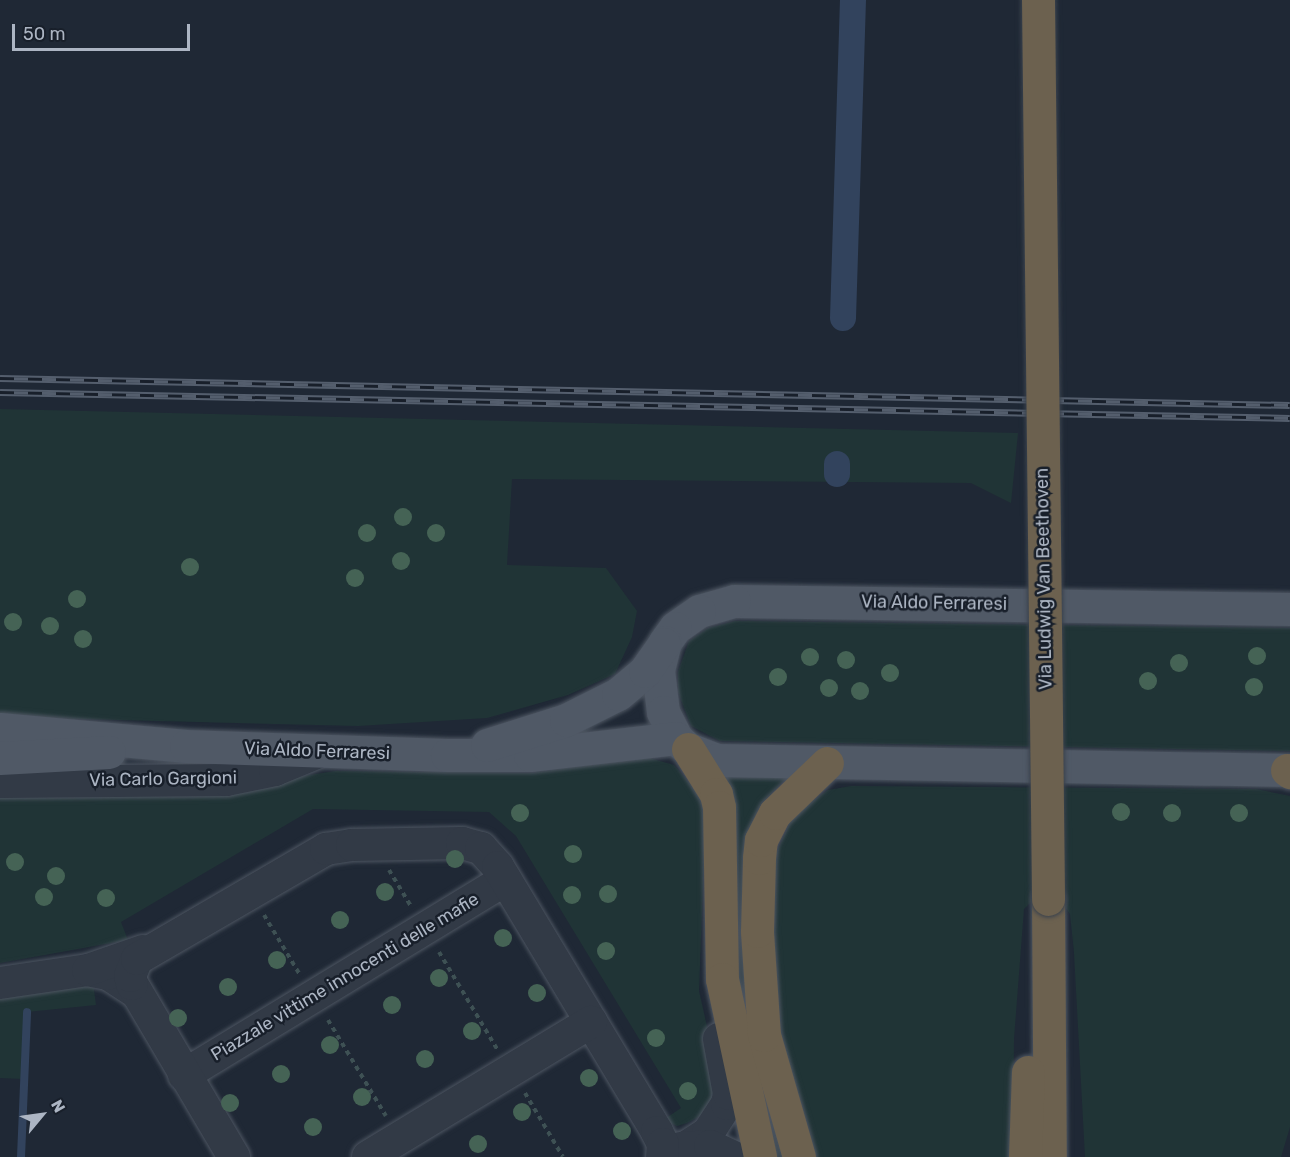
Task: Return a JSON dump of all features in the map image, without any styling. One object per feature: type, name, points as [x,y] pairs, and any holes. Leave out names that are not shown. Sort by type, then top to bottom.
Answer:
[{"type":"highway","name":"Via Ludwig Van Beethoven","points":[[1038,0],[1050,1157]]},
{"type":"highway","points":[[682,743],[719,807],[719,904],[726,1009],[760,1157]]},
{"type":"highway","points":[[799,1157],[765,1035],[757,931],[759,858],[761,840],[775,813],[827,763]]},
{"type":"highway","points":[[1025,1157],[1028,1068],[1048,914]]},
{"type":"highway","points":[[1048,914],[1066,1071],[1067,1157]]},
{"type":"main road","name":"Via Aldo Ferraresi","points":[[447,755],[566,720],[618,694],[645,670],[675,628],[699,610],[734,601],[1290,609]]},
{"type":"main road","name":"Via Aldo Ferraresi","points":[[665,642],[658,670],[659,695],[682,743]]},
{"type":"main road","name":"Via Aldo Ferraresi","points":[[0,729],[186,746],[321,751],[530,755],[682,743],[716,760],[1289,771]]},
{"type":"main road","name":"Via Aldo Ferraresi","points":[[0,758],[186,746]]},
{"type":"lane","name":"Via Carlo Gargioni","points":[[0,782],[226,780],[275,770],[321,751]]},
{"type":"lane","points":[[1,983],[88,970],[143,951],[326,849],[373,844],[473,845],[481,848],[505,880],[670,1153]]},
{"type":"lane","name":"Piazzale vittime innocenti delle mafie","points":[[184,1075],[505,880]]},
{"type":"lane","points":[[670,1153],[716,1124],[729,1094],[708,976],[711,935],[719,904]]},
{"type":"lane","points":[[143,951],[130,976],[136,992],[234,1157]]},
{"type":"lane","points":[[88,970],[114,976],[136,992]]},
{"type":"lane","points":[[368,1157],[591,1022]]},
{"type":"lane","points":[[670,1153],[710,1146],[734,1157]]},
{"type":"path","points":[[373,844],[563,1157]]},
{"type":"path","points":[[249,891],[399,1138]]},
{"type":"green space","points":[[0,409],[1018,433],[1011,503],[971,483],[512,479],[507,565],[606,568],[637,611],[632,637],[615,674],[568,695],[487,718],[358,726],[0,717]]},
{"type":"green space","points":[[735,621],[1290,628],[1290,751],[720,741],[691,726],[678,692],[678,672],[689,641],[708,628]]},
{"type":"green space","points":[[646,757],[674,765],[706,803],[699,991],[719,1080],[718,1093],[702,1115],[687,1123],[677,1126],[663,1120],[681,1108],[516,836],[489,812],[313,809],[121,922],[128,940],[0,963],[0,790],[291,778],[335,771],[531,773]]},
{"type":"green space","points":[[717,775],[788,776],[761,804],[753,823],[787,1157],[770,1157],[738,1008]]},
{"type":"green space","points":[[851,786],[1256,789],[1290,796],[1290,1127],[1281,1157],[1085,1157],[1070,914],[1061,901],[1032,901],[1024,909],[1014,1039],[1013,1157],[813,1157],[781,1040],[774,978],[773,861],[793,815],[828,790]]},
{"type":"green space","points":[[93,982],[96,1005],[27,1012],[23,1079],[0,1078],[0,998]]},
{"type":"waterway","points":[[843,318],[853,0]]},
{"type":"waterway","points":[[837,464],[837,474]]},
{"type":"waterway","points":[[21,1157],[27,1012]]},
{"type":"railway","points":[[0,378],[1290,405]]},
{"type":"railway","points":[[0,392],[1290,418]]}]
